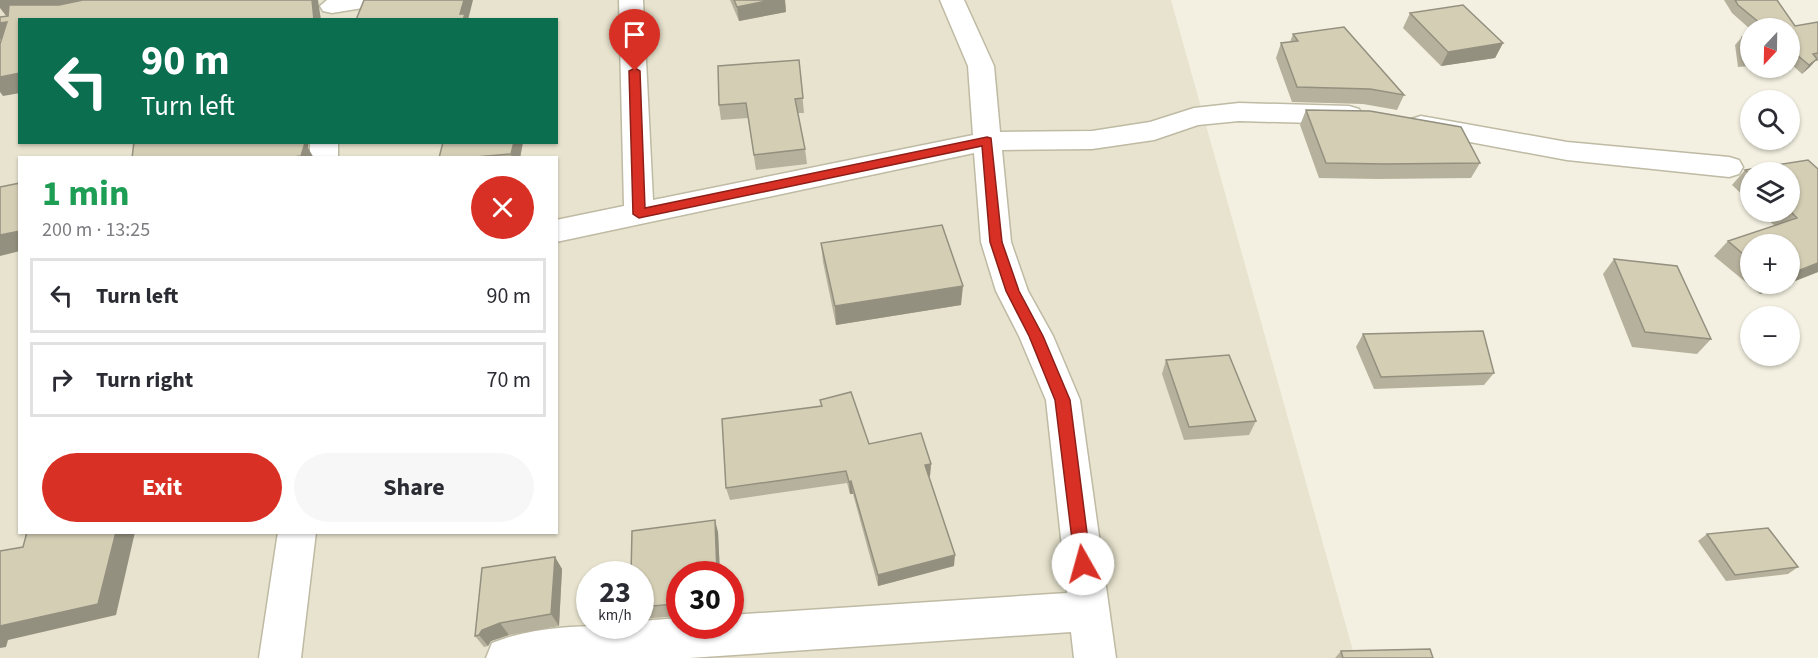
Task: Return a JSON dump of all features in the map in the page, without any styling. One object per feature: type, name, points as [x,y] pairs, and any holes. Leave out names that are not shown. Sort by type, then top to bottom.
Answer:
[{"type":"street","points":[[332,9],[366,0]]},
{"type":"street","points":[[631,0],[639,214]]},
{"type":"street","points":[[952,0],[981,66],[996,242],[1012,291],[1036,336],[1062,400],[1095,658]]},
{"type":"street","points":[[558,231],[987,141],[1092,140],[1154,131],[1194,117],[1239,111],[1385,119],[1566,151],[1729,167]]},
{"type":"street","points":[[280,658],[297,534]]},
{"type":"street","points":[[507,658],[584,645],[1089,611]]},
{"type":"shaded area","points":[[0,0],[1171,0],[1355,658],[0,658]]},
{"type":"building","points":[[83,0],[312,0],[314,18],[18,18],[18,73],[0,77],[0,44],[7,22],[0,23],[0,17],[8,16],[9,5],[59,5]]},
{"type":"building","points":[[364,0],[464,0],[460,14],[465,14],[464,18],[357,18]]},
{"type":"building","points":[[734,0],[771,0],[737,7]]},
{"type":"building","points":[[1735,0],[1777,0],[1789,18],[1754,18]]},
{"type":"building","points":[[1463,5],[1503,43],[1448,52],[1410,13]]},
{"type":"building","points":[[1818,22],[1818,53],[1813,54],[1817,59],[1809,65],[1800,58],[1800,25]]},
{"type":"building","points":[[1344,27],[1404,95],[1370,89],[1297,87],[1281,43],[1298,41],[1293,34]]},
{"type":"building","points":[[799,60],[803,98],[795,99],[805,149],[754,155],[746,103],[719,105],[718,66]]},
{"type":"building","points":[[1306,110],[1370,111],[1461,127],[1480,163],[1326,163]]},
{"type":"building","points":[[134,144],[305,144],[301,156],[132,156]]},
{"type":"building","points":[[442,144],[514,144],[511,154],[440,156]]},
{"type":"building","points":[[1808,160],[1818,169],[1818,263],[1800,270],[1800,234],[1749,234],[1785,222],[1800,222],[1800,162],[1795,162]]},
{"type":"building","points":[[18,183],[18,231],[0,235],[0,187]]},
{"type":"building","points":[[942,225],[963,286],[835,306],[821,243]]},
{"type":"building","points":[[1740,237],[1740,251],[1728,241]]},
{"type":"building","points":[[1614,259],[1677,266],[1711,339],[1645,332]]},
{"type":"building","points":[[1483,331],[1494,373],[1381,377],[1363,334]]},
{"type":"building","points":[[1229,355],[1256,421],[1189,427],[1166,360]]},
{"type":"building","points":[[851,392],[869,444],[921,433],[931,464],[925,465],[955,555],[878,575],[851,481],[849,482],[846,471],[726,488],[722,419],[822,406],[820,400]]},
{"type":"building","points":[[715,520],[717,561],[666,561],[666,605],[654,606],[654,561],[631,561],[632,531]]},
{"type":"building","points":[[1768,528],[1798,567],[1735,575],[1707,534]]},
{"type":"building","points":[[26,534],[116,534],[98,604],[0,626],[0,551],[23,547]]},
{"type":"building","points":[[555,557],[551,614],[500,623],[482,630],[479,635],[475,636],[482,568]]},
{"type":"building","points":[[1430,649],[1433,658],[1343,658],[1341,651]]},
{"type":"route","points":[[635,71],[639,214],[987,141],[996,242],[1012,291],[1036,336],[1062,400],[1083,564]]}]
